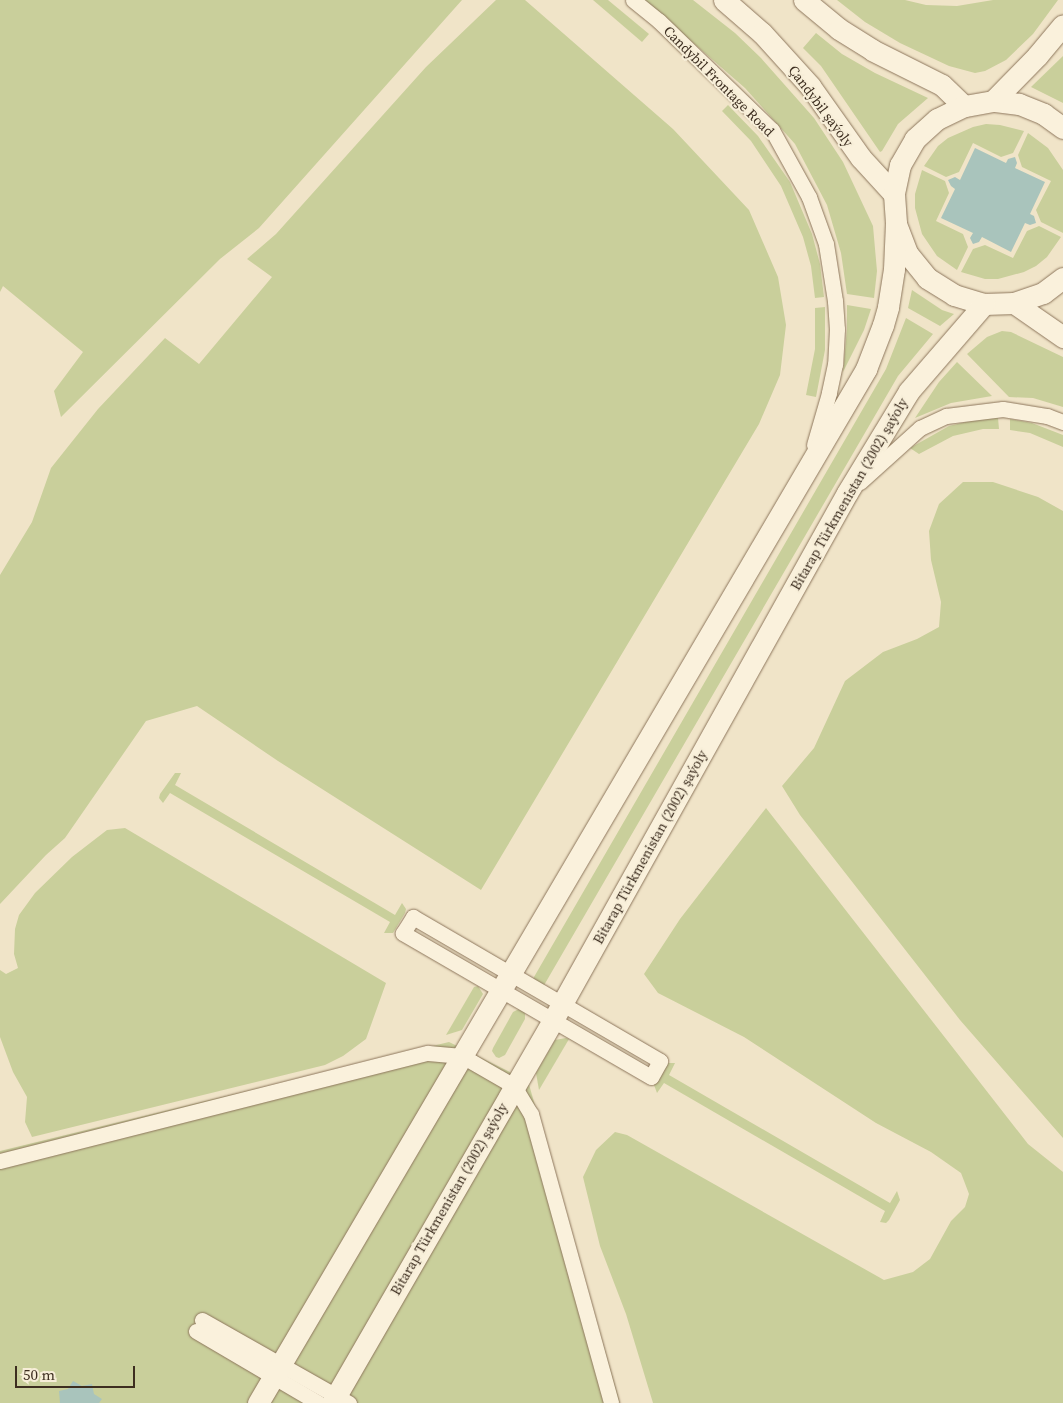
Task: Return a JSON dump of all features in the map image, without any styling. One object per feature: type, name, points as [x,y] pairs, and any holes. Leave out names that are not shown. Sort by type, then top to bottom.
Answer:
[{"type":"street","name":"Candybil Frontage Road","points":[[633,0],[659,21],[772,130],[809,197],[826,244],[835,301],[837,329],[835,364],[830,393],[808,468]]},
{"type":"street","name":"Çandybil şaýoly","points":[[724,0],[762,33],[810,86],[861,158],[894,194]]},
{"type":"street","points":[[804,0],[840,29],[872,50],[942,86],[964,106]]},
{"type":"street","points":[[993,101],[1037,56],[1063,25]]},
{"type":"street","points":[[258,1403],[866,369],[883,325],[894,269],[896,224],[894,194],[900,165],[915,139],[937,119],[964,106],[993,101],[1019,104],[1044,114],[1063,128]]},
{"type":"street","points":[[896,224],[907,253],[927,278],[954,295],[984,304],[1014,303],[1043,293],[1063,278]]},
{"type":"street","points":[[1014,303],[1063,337]]},
{"type":"street","name":"Bitarap Türkmenistan (2002) şaýoly","points":[[334,1401],[558,1012],[847,493],[909,391],[984,304]]},
{"type":"street","points":[[847,493],[920,428],[946,416],[1003,409],[1047,416],[1063,422]]},
{"type":"street","points":[[505,981],[403,932],[412,917],[505,981],[558,1012],[651,1077],[660,1061],[558,1012]]},
{"type":"street","points":[[0,1161],[428,1053],[462,1056],[514,1086],[531,1114],[612,1403]]},
{"type":"street","points":[[199,1325],[334,1401]]},
{"type":"green space","points":[[0,0],[462,0],[259,228],[220,259],[61,417],[54,391],[83,352],[3,286],[0,292]]},
{"type":"green space","points":[[496,0],[525,0],[673,129],[749,210],[778,277],[786,325],[780,375],[759,424],[481,890],[278,761],[197,706],[146,721],[65,838],[46,855],[0,904],[0,575],[32,522],[51,468],[98,409],[165,338],[199,364],[272,277],[247,259],[276,234],[426,67]]},
{"type":"green space","points":[[593,0],[608,0],[649,34],[642,42]]},
{"type":"green space","points":[[644,0],[693,0],[735,33],[761,58],[814,118],[843,162],[873,226],[877,271],[874,298],[847,294],[841,253],[827,205],[795,144],[745,88]]},
{"type":"green space","points":[[837,0],[905,0],[926,5],[957,6],[993,0],[1058,0],[1033,34],[1006,60],[985,71],[975,73],[949,66],[900,43],[865,22]]},
{"type":"green space","points":[[816,33],[842,54],[875,73],[928,98],[898,124],[882,151],[880,152],[821,66],[803,48]]},
{"type":"green space","points":[[1063,56],[1063,103],[1031,87]]},
{"type":"green space","points":[[728,105],[758,136],[790,182],[812,234],[820,264],[824,297],[815,298],[811,266],[803,237],[781,186],[751,141],[722,111]]},
{"type":"green space","points":[[986,124],[1000,125],[1024,131],[1013,153],[1001,157],[973,143],[959,172],[946,177],[924,166],[938,146],[948,138],[973,127]]},
{"type":"green space","points":[[1028,133],[1048,148],[1063,170],[1063,233],[1041,222],[1036,210],[1051,181],[1022,167],[1018,155]]},
{"type":"green space","points":[[922,170],[945,181],[949,193],[936,221],[963,234],[968,247],[957,270],[937,256],[922,234],[915,208],[915,194]]},
{"type":"green space","points":[[1039,226],[1061,237],[1047,257],[1036,266],[1024,272],[998,279],[985,279],[961,272],[973,249],[985,245],[1013,258],[1027,231]]},
{"type":"green space","points":[[912,290],[942,310],[954,314],[940,326],[908,308]]},
{"type":"green space","points":[[847,305],[871,309],[864,330],[843,372],[847,329]]},
{"type":"green space","points":[[825,307],[825,350],[816,397],[806,395],[815,349],[815,308]]},
{"type":"green space","points":[[906,318],[933,334],[898,376],[543,987],[533,981],[534,977],[886,369]]},
{"type":"green space","points":[[1002,331],[1011,332],[1063,357],[1063,407],[1033,398],[1009,397],[967,354],[987,337]]},
{"type":"green space","points":[[957,362],[992,396],[951,403],[915,418],[939,382]]},
{"type":"green space","points":[[982,418],[998,418],[999,429],[983,429],[953,436],[919,454],[910,448],[949,426]]},
{"type":"green space","points":[[1010,419],[1032,423],[1063,435],[1063,447],[1030,433],[1010,430]]},
{"type":"green space","points":[[963,482],[993,482],[1038,497],[1063,511],[1063,1138],[960,1020],[800,815],[782,786],[814,748],[845,681],[883,652],[917,639],[939,627],[941,602],[931,560],[929,531],[939,504]]},
{"type":"green space","points":[[175,773],[181,773],[175,785],[395,915],[402,903],[406,909],[405,913],[393,933],[384,933],[390,922],[170,793],[163,803],[159,798],[160,794]]},
{"type":"green space","points":[[766,808],[1028,1144],[1063,1172],[1063,1403],[653,1403],[626,1314],[600,1246],[583,1177],[596,1150],[615,1132],[627,1135],[884,1280],[913,1272],[930,1259],[951,1221],[965,1207],[969,1194],[961,1173],[931,1152],[876,1123],[744,1037],[658,993],[644,974],[680,919]]},
{"type":"green space","points":[[125,828],[386,983],[366,1039],[343,1056],[325,1065],[32,1137],[25,1122],[27,1097],[13,1072],[0,1037],[0,970],[6,974],[18,968],[14,954],[15,929],[19,915],[35,893],[72,857],[107,830]]},
{"type":"green space","points":[[478,986],[483,994],[462,1030],[446,1035],[474,987]]},
{"type":"green space","points":[[519,1009],[525,1012],[525,1019],[505,1055],[499,1058],[496,1057],[492,1051],[493,1048],[513,1012]]},
{"type":"green space","points":[[569,1039],[539,1090],[536,1073],[555,1040]]},
{"type":"green space","points":[[449,1042],[528,1081],[620,1403],[0,1403],[0,1151]]},
{"type":"green space","points":[[668,1063],[675,1063],[669,1075],[890,1203],[897,1191],[900,1200],[889,1220],[886,1223],[880,1222],[885,1211],[664,1083],[657,1093],[654,1085]]},
{"type":"water","points":[[975,148],[1006,163],[1008,159],[1015,157],[1017,163],[1015,168],[1045,182],[1030,214],[1034,216],[1036,223],[1030,225],[1025,223],[1011,252],[982,237],[979,242],[973,244],[970,238],[973,233],[941,218],[955,189],[948,180],[955,177],[960,180]]},
{"type":"water","points":[[73,1381],[82,1386],[92,1384],[94,1394],[102,1399],[99,1403],[60,1403],[59,1391],[68,1389]]}]
